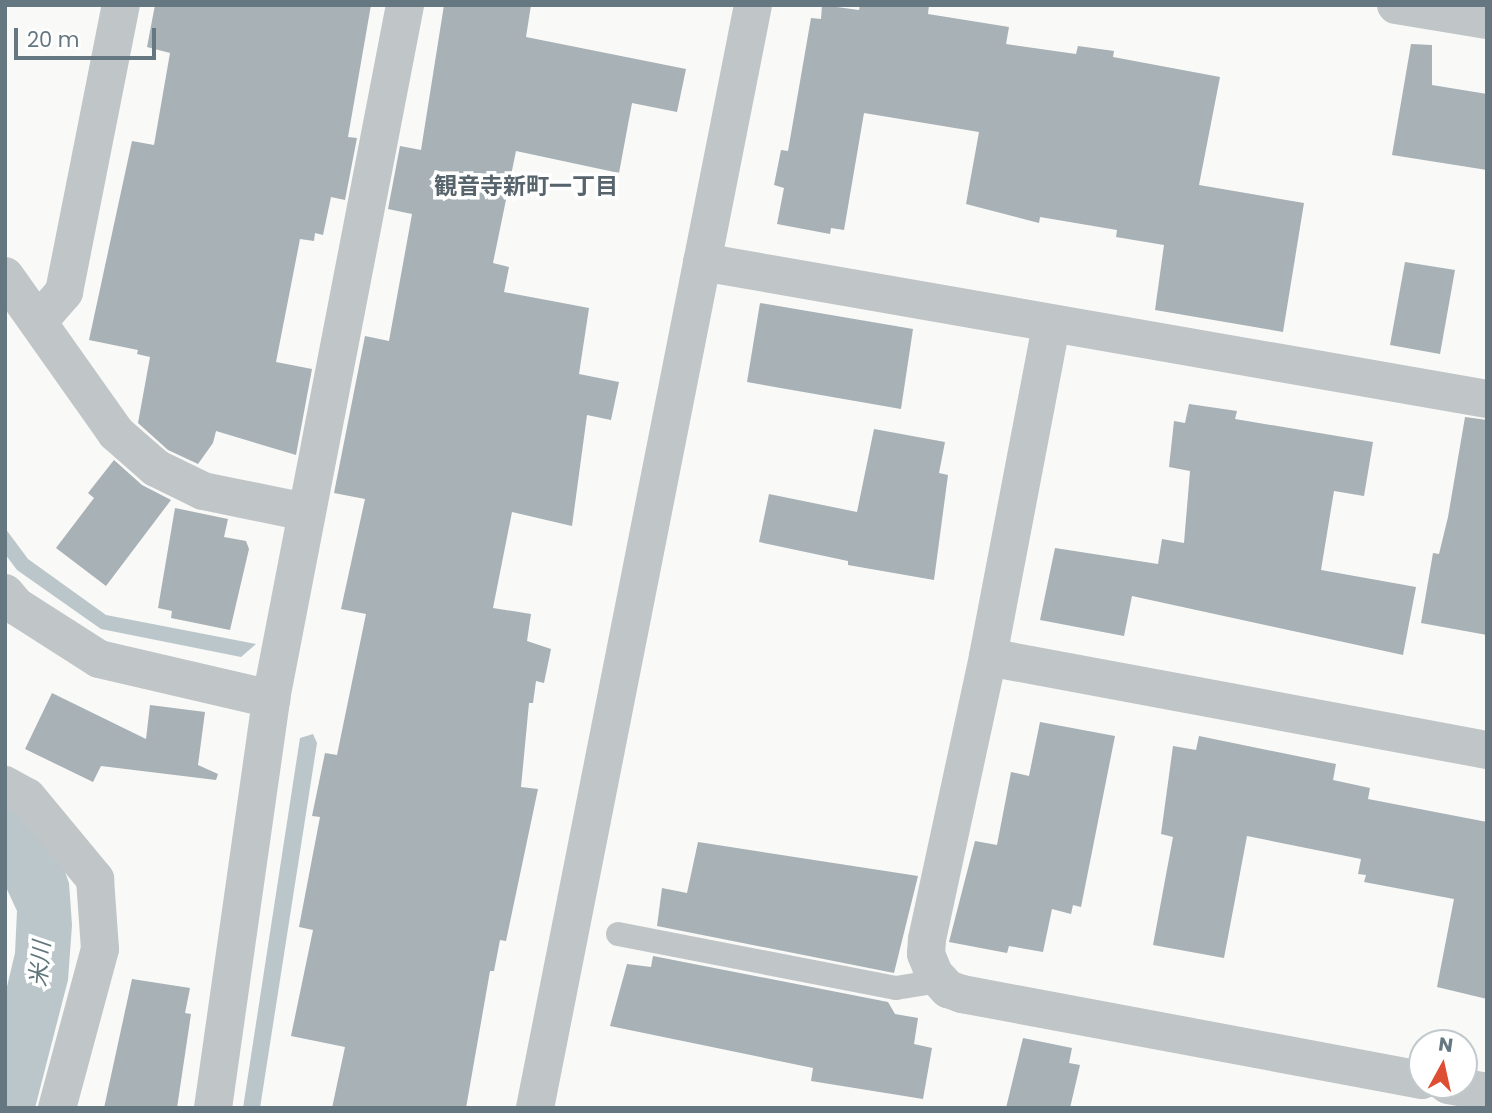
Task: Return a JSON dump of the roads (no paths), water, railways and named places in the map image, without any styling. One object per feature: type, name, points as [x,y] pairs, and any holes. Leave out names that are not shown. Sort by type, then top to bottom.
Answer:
[{"type":"street","points":[[38,322],[64,292],[121,5]]},
{"type":"street","points":[[213,1108],[271,699],[405,5]]},
{"type":"street","points":[[535,1108],[753,5]]},
{"type":"street","points":[[1396,5],[1487,20]]},
{"type":"street","points":[[702,262],[1051,326],[1487,399]]},
{"type":"street","points":[[5,276],[116,433],[156,468],[203,491],[305,512]]},
{"type":"street","points":[[1051,326],[988,657],[927,939],[929,965],[939,981],[962,994],[1408,1077]]},
{"type":"street","points":[[5,593],[16,606],[99,659],[271,699]]},
{"type":"street","points":[[988,657],[1487,750]]},
{"type":"street","points":[[5,785],[27,797],[95,879],[100,949],[57,1108]]},
{"type":"lane","points":[[618,934],[897,988],[939,981]]},
{"type":"water","points":[[5,528],[28,559],[106,615],[256,644],[241,657],[101,629],[17,570],[5,554]]},
{"type":"water","points":[[313,734],[317,743],[260,1108],[243,1108],[300,738]]},
{"type":"water","name":"米川","points":[[5,797],[53,839],[69,883],[72,925],[68,980],[35,1108],[5,1108],[5,995],[15,953],[17,911],[5,885]]},
{"type":"district","name":"観音寺新町一丁目","points":[[526,186]]}]
